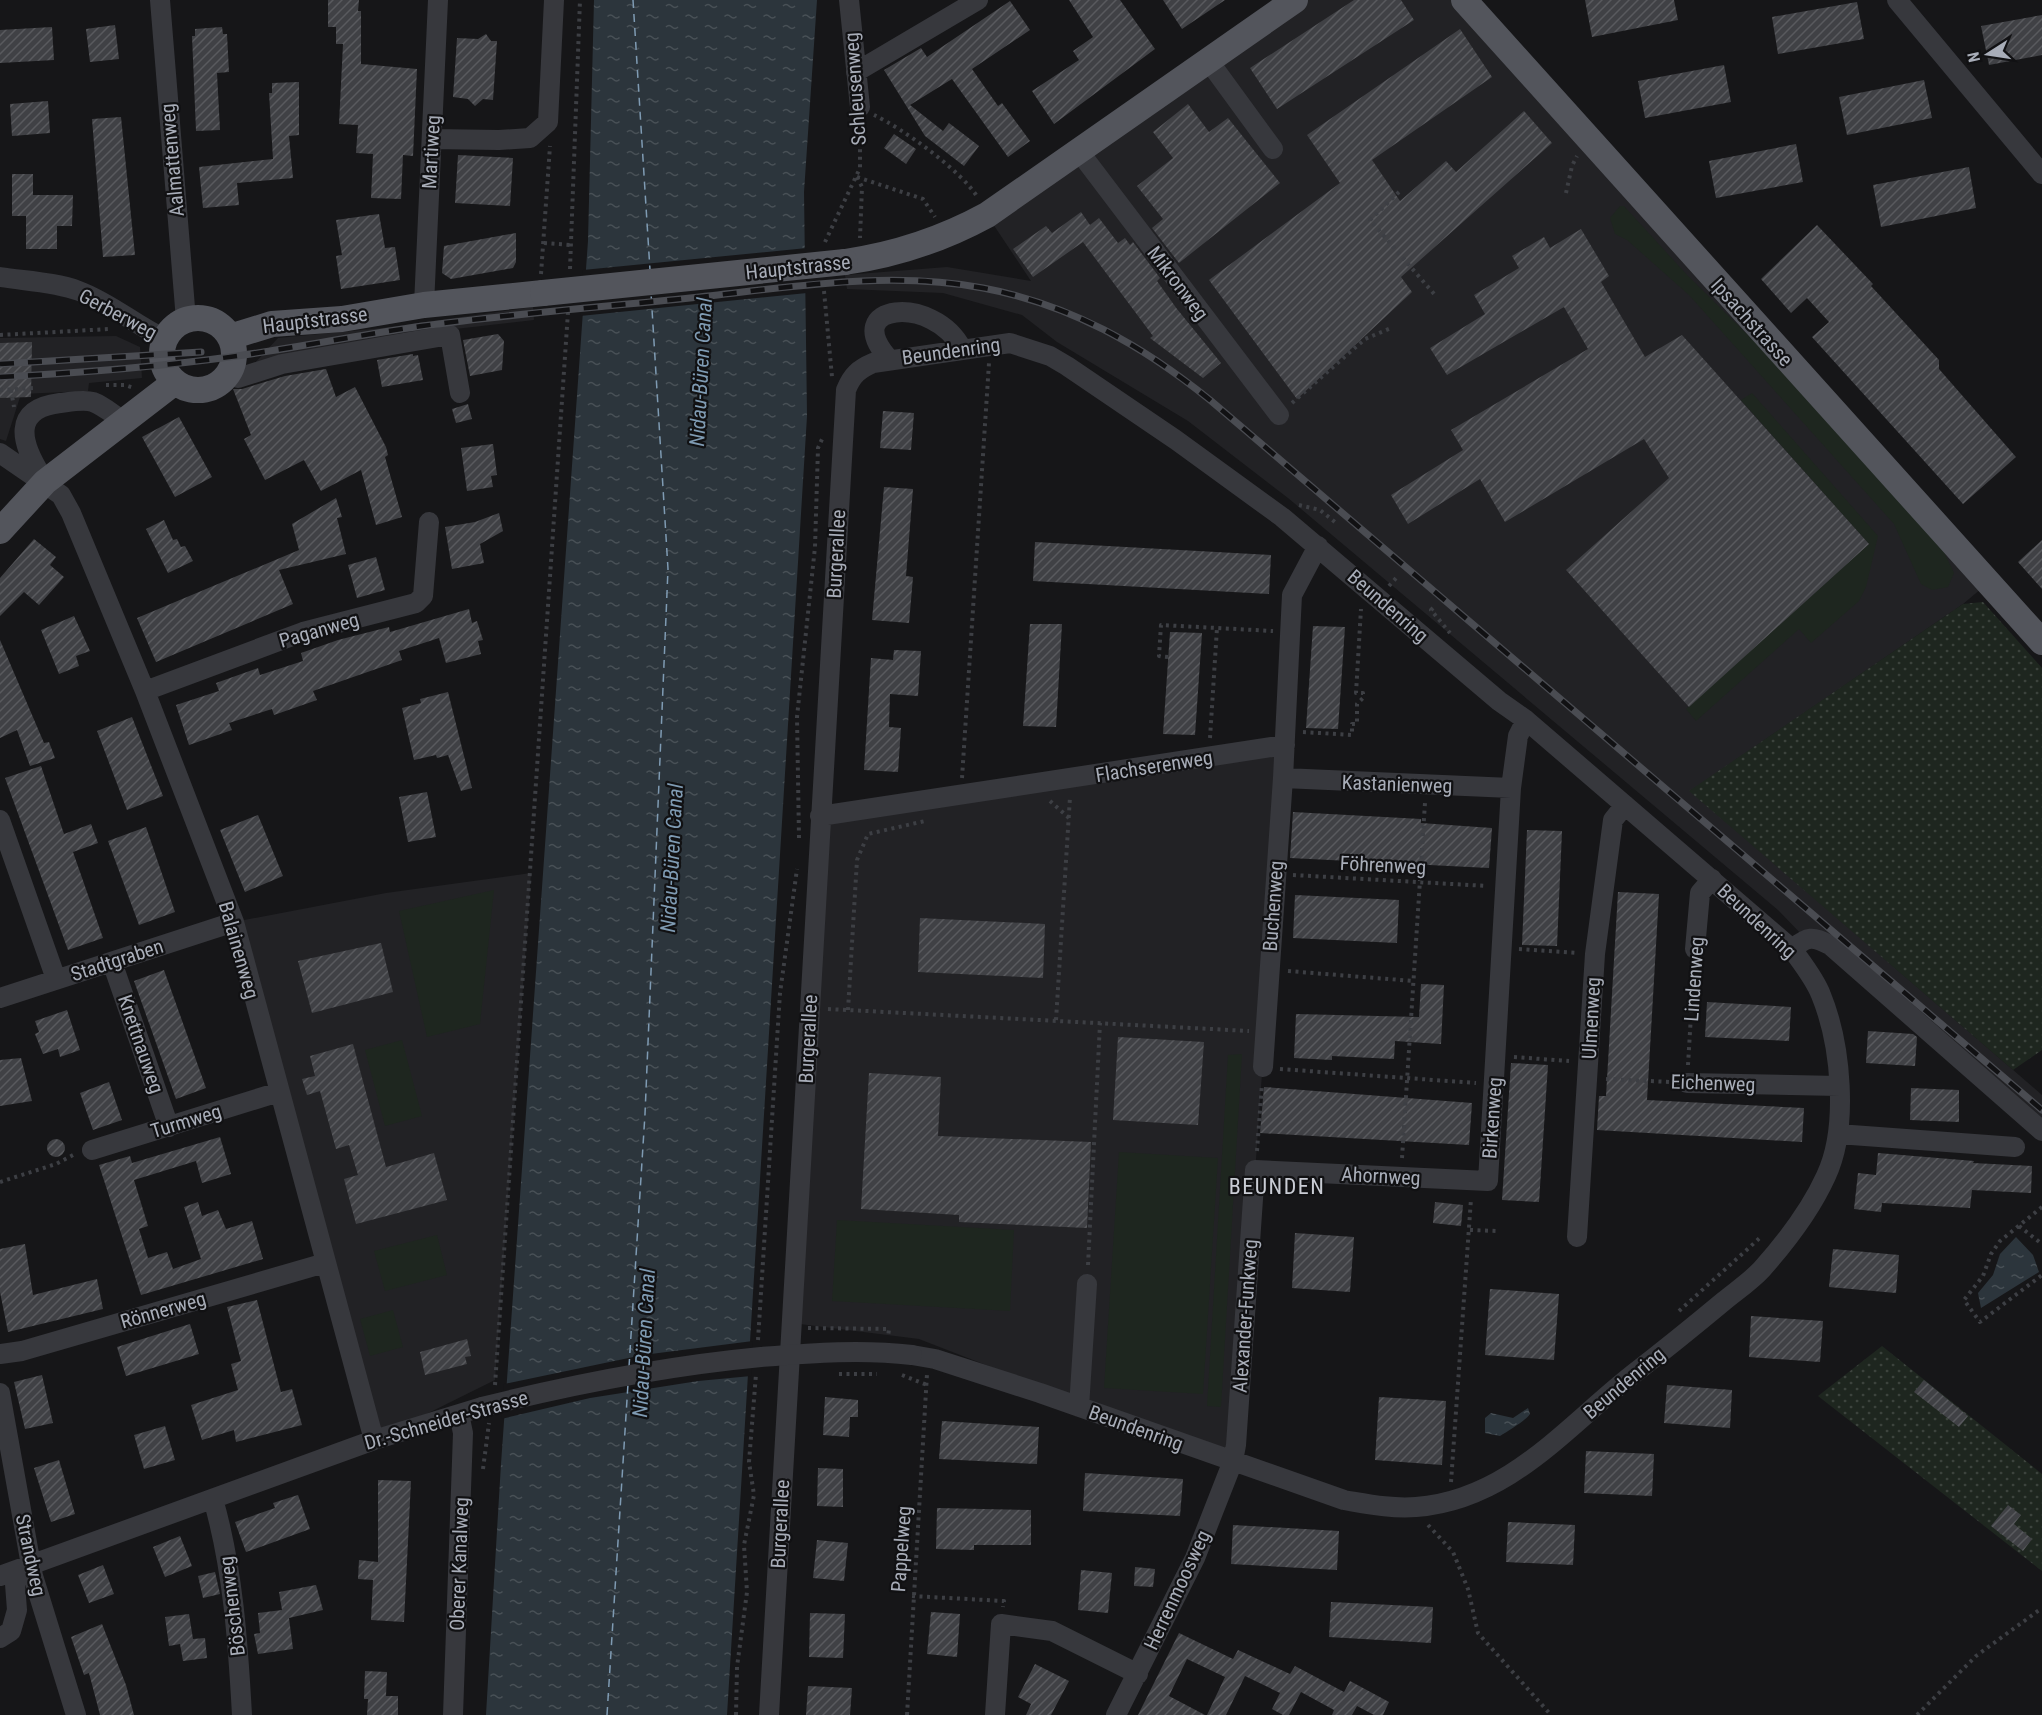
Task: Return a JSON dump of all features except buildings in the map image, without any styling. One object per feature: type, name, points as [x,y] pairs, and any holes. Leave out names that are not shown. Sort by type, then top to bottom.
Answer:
[{"type":"main road","name":"Hauptstrasse","points":[[230,337],[272,324],[342,319],[541,286],[852,253],[878,256],[942,236],[987,215],[1295,0]]},
{"type":"main road","name":"Ipsachstrasse","points":[[1464,0],[2042,642]]},
{"type":"main road","points":[[206,319],[216,322],[230,337],[234,356],[228,375],[219,383],[197,390],[175,382],[164,365],[162,355],[165,339],[170,331],[186,320],[206,319]]},
{"type":"main road","points":[[0,531],[45,482],[175,382]]},
{"type":"street","name":"Aalmattenweg","points":[[160,0],[186,320]]},
{"type":"street","name":"Martiweg","points":[[424,305],[438,0]]},
{"type":"street","points":[[432,139],[530,138],[548,122],[554,0]]},
{"type":"street","name":"Schleusenweg","points":[[849,0],[860,107]]},
{"type":"street","points":[[856,72],[978,0]]},
{"type":"street","points":[[1897,0],[2042,174]]},
{"type":"street","points":[[1208,60],[1273,149]]},
{"type":"street","name":"Mikronweg","points":[[1078,150],[1279,415]]},
{"type":"street","name":"Gerberweg","points":[[0,277],[77,290],[115,308],[141,327],[165,339]]},
{"type":"street","points":[[890,360],[878,346],[875,332],[881,318],[893,311],[908,311],[922,315],[954,334],[962,349]]},
{"type":"street","points":[[228,375],[238,378],[282,364],[450,335],[460,393]]},
{"type":"street","name":"Beundenring","points":[[861,368],[890,360],[990,344],[1021,345],[1067,366],[1176,440],[1318,546],[1499,701],[1526,720],[1792,949],[1820,992],[1828,1014],[1837,1059],[1839,1086],[1838,1134],[1827,1175],[1807,1211],[1761,1271],[1594,1405],[1554,1444],[1517,1472],[1482,1490],[1447,1489],[1417,1507],[1391,1507],[1344,1500],[957,1365],[912,1355]]},
{"type":"street","name":"Burgerallee","points":[[769,1715],[845,398],[851,378],[861,368]]},
{"type":"street","points":[[45,482],[27,453],[23,437],[29,418],[35,410],[48,405],[92,401],[125,422]]},
{"type":"street","points":[[0,453],[45,482]]},
{"type":"street","name":"Balainenweg","points":[[45,482],[61,495],[95,553],[145,691],[234,922],[374,1440]]},
{"type":"street","name":"Paganweg","points":[[145,691],[303,632],[416,603],[423,596],[429,522]]},
{"type":"street","points":[[1285,738],[1292,595],[1318,546]]},
{"type":"street","name":"Birkenweg","points":[[1471,1181],[1488,1181],[1511,788],[1518,736],[1526,720]]},
{"type":"street","name":"Flachserenweg","points":[[820,816],[1209,757],[1285,738]]},
{"type":"street","name":"Buchenweg","points":[[1263,1067],[1285,738]]},
{"type":"street","name":"Kastanienweg","points":[[1283,778],[1511,788]]},
{"type":"street","name":"Ulmenweg","points":[[1576,1237],[1595,954],[1613,820],[1624,805]]},
{"type":"street","points":[[0,820],[56,979]]},
{"type":"street","name":"Lindenweg","points":[[1695,949],[1700,893],[1712,879]]},
{"type":"street","name":"Stadtgraben","points":[[0,998],[234,922]]},
{"type":"street","points":[[1792,949],[1805,938],[1812,936],[1830,945],[2042,1131]]},
{"type":"street","name":"Knettnauweg","points":[[112,962],[169,1127]]},
{"type":"street","name":"Eichenweg","points":[[1687,1083],[1839,1086]]},
{"type":"street","name":"Turmweg","points":[[92,1150],[279,1092]]},
{"type":"street","points":[[1838,1134],[2015,1147]]},
{"type":"street","name":"Ahornweg","points":[[1256,1170],[1471,1181]]},
{"type":"street","name":"Alexander-Funkweg","points":[[1233,1461],[1237,1434],[1256,1170]]},
{"type":"street","name":"Rönnerweg","points":[[0,1354],[22,1351],[325,1263]]},
{"type":"street","points":[[1079,1407],[1087,1284]]},
{"type":"street","name":"Dr.-Schneider-Strasse","points":[[15,1570],[374,1440],[489,1404],[580,1383],[701,1363],[861,1351],[912,1355]]},
{"type":"street","name":"Strandweg","points":[[0,1393],[15,1570],[76,1715]]},
{"type":"street","name":"Oberer Kanalweg","points":[[453,1715],[463,1434],[459,1414]]},
{"type":"street","name":"Herrenmoosweg","points":[[1116,1715],[1195,1558],[1233,1461]]},
{"type":"street","name":"Böschenweg","points":[[213,1499],[224,1537],[239,1664],[242,1715]]},
{"type":"street","points":[[0,1638],[11,1631],[17,1610],[15,1570]]},
{"type":"street","points":[[995,1715],[1001,1624],[1052,1631],[1138,1674]]},
{"type":"path","points":[[544,243],[571,245],[580,0]]},
{"type":"path","points":[[860,107],[887,121],[911,138],[961,177],[974,192]]},
{"type":"path","name":"Schleusenweg","points":[[824,246],[860,168],[860,107]]},
{"type":"path","points":[[541,286],[550,133],[548,122]]},
{"type":"path","points":[[1566,193],[1572,166],[1577,156],[1591,143]]},
{"type":"path","points":[[857,177],[923,199],[932,209],[942,236]]},
{"type":"path","name":"Schleusenweg","points":[[852,253],[862,187],[857,177]]},
{"type":"path","points":[[1399,192],[1371,220],[1435,295]]},
{"type":"path","points":[[824,291],[833,382],[845,398]]},
{"type":"path","points":[[483,1471],[568,319]]},
{"type":"path","points":[[0,335],[141,327]]},
{"type":"path","points":[[1279,415],[1365,339],[1391,328]]},
{"type":"path","points":[[960,794],[990,344]]},
{"type":"path","points":[[0,390],[11,390]]},
{"type":"path","points":[[799,843],[797,717],[815,547],[818,448],[827,427]]},
{"type":"path","points":[[1292,505],[1320,510],[1335,522]]},
{"type":"path","points":[[1285,738],[1352,735],[1352,724],[1357,724],[1357,704],[1363,698],[1364,693],[1356,693],[1361,608]]},
{"type":"path","points":[[1433,608],[1431,610],[1451,634],[1449,639]]},
{"type":"path","points":[[1168,657],[1159,656],[1161,625],[1283,632]]},
{"type":"path","points":[[1209,757],[1216,628]]},
{"type":"path","points":[[1056,1020],[1071,779]]},
{"type":"path","points":[[1401,1177],[1426,786]]},
{"type":"path","points":[[1042,800],[1053,801],[1069,818]]},
{"type":"path","points":[[848,1010],[857,860],[868,834],[933,820]]},
{"type":"path","points":[[758,1341],[780,993],[797,866]]},
{"type":"path","name":"Föhrenweg","points":[[1275,873],[1490,886]]},
{"type":"path","points":[[1502,947],[1595,954]]},
{"type":"path","name":"Lindenweg","points":[[1687,1083],[1695,949]]},
{"type":"path","points":[[1268,970],[1413,981]]},
{"type":"path","points":[[809,1008],[1264,1031]]},
{"type":"path","points":[[1087,1284],[1100,1023]]},
{"type":"path","name":"Eichenweg","points":[[1496,1056],[1687,1083]]},
{"type":"path","points":[[1256,1170],[1263,1067],[1477,1083]]},
{"type":"path","points":[[0,1182],[92,1150]]},
{"type":"path","name":"Birkenweg","points":[[1447,1489],[1470,1230],[1471,1181]]},
{"type":"path","points":[[2042,1207],[2000,1241],[1991,1254],[1983,1276],[1964,1300],[1980,1322],[2042,1275]]},
{"type":"path","points":[[2019,1226],[2042,1244]]},
{"type":"path","points":[[1470,1230],[1498,1231]]},
{"type":"path","points":[[1670,1318],[1763,1235]]},
{"type":"path","points":[[791,1329],[889,1329]]},
{"type":"path","points":[[736,1715],[736,1667],[747,1592],[744,1545],[754,1495],[749,1462],[757,1364]]},
{"type":"path","points":[[833,1374],[889,1374]]},
{"type":"path","name":"Pappelweg","points":[[900,1374],[927,1385],[912,1596],[907,1715]]},
{"type":"path","points":[[1447,1489],[1461,1477]]},
{"type":"path","points":[[1417,1507],[1421,1519],[1453,1552],[1468,1589],[1478,1633],[1551,1715]]},
{"type":"path","points":[[912,1596],[1004,1601],[1001,1624]]},
{"type":"path","points":[[1917,1715],[1976,1656],[2042,1608]]},
{"type":"shaded area","points":[[1295,0],[1464,0],[1988,583],[1963,604],[1690,791],[2042,1095],[2042,1131],[1830,945],[1805,938],[1778,910],[1288,498],[1188,421],[1057,342],[1022,315],[943,293],[847,289],[845,275],[947,267],[1031,281],[987,215]]},
{"type":"shaded area","points":[[1620,206],[1624,206],[1688,276],[1759,346],[1944,552],[1954,573],[1948,587],[1932,590],[1921,584],[1894,524],[1689,295],[1627,240],[1615,234],[1610,218]]},
{"type":"shaded area","points":[[533,307],[534,320],[438,331],[253,365],[278,338],[382,328]]},
{"type":"shaded area","points":[[116,336],[140,347],[142,378],[89,383],[88,391],[21,394],[6,441],[0,439],[0,338]]},
{"type":"shaded area","points":[[1752,393],[1878,536],[1866,587],[1859,601],[1811,643],[1799,629],[1696,721],[1686,709],[1869,544],[1741,400]]},
{"type":"shaded area","points":[[1983,602],[2042,668],[2042,1050],[2013,1070],[1689,791],[1963,604]]},
{"type":"shaded area","points":[[1285,745],[1236,1445],[1233,1461],[919,1339],[792,1323],[820,816]]},
{"type":"shaded area","points":[[531,873],[495,1380],[374,1440],[234,922],[386,893]]},
{"type":"shaded area","points":[[494,890],[480,1024],[427,1037],[399,911]]},
{"type":"shaded area","points":[[402,1040],[422,1116],[385,1126],[365,1050]]},
{"type":"shaded area","points":[[1242,1054],[1221,1407],[1207,1406],[1228,1055]]},
{"type":"shaded area","points":[[1119,1152],[1218,1158],[1203,1394],[1104,1388]]},
{"type":"shaded area","points":[[837,1220],[1014,1230],[1010,1311],[832,1301]]},
{"type":"shaded area","points":[[437,1235],[447,1275],[385,1291],[374,1251]]},
{"type":"shaded area","points":[[393,1310],[403,1347],[370,1356],[360,1319]]},
{"type":"shaded area","points":[[1882,1346],[2042,1474],[2042,1571],[1818,1396]]},
{"type":"water","name":"Nidau-Büren Canal","points":[[594,0],[817,0],[804,192],[807,416],[727,1715],[486,1715],[501,1464],[588,241]]},
{"type":"water","points":[[2016,1237],[2033,1255],[2039,1272],[1981,1308],[1978,1293],[1993,1275],[2000,1254]]},
{"type":"water","points":[[1528,1408],[1530,1414],[1528,1417],[1500,1436],[1485,1433],[1485,1418],[1491,1413],[1513,1418]]},
{"type":"pier","points":[[807,248],[807,293],[580,316],[583,270]]},
{"type":"pier","points":[[753,1341],[751,1376],[698,1381],[590,1398],[501,1419],[504,1384],[643,1355]]},
{"type":"ferry route","points":[[633,0],[650,270]]},
{"type":"ferry route","points":[[629,1367],[645,1114],[668,569],[651,293]]},
{"type":"ferry route","points":[[607,1715],[628,1384]]},
{"type":"railway","points":[[0,377],[178,363],[455,322],[836,282],[946,283],[1015,295],[1045,305],[1103,329],[1131,345],[1210,400],[2042,1110]]},
{"type":"railway","points":[[0,364],[201,352]]},
{"type":"district","name":"BEUNDEN","points":[[1277,1186]]}]
